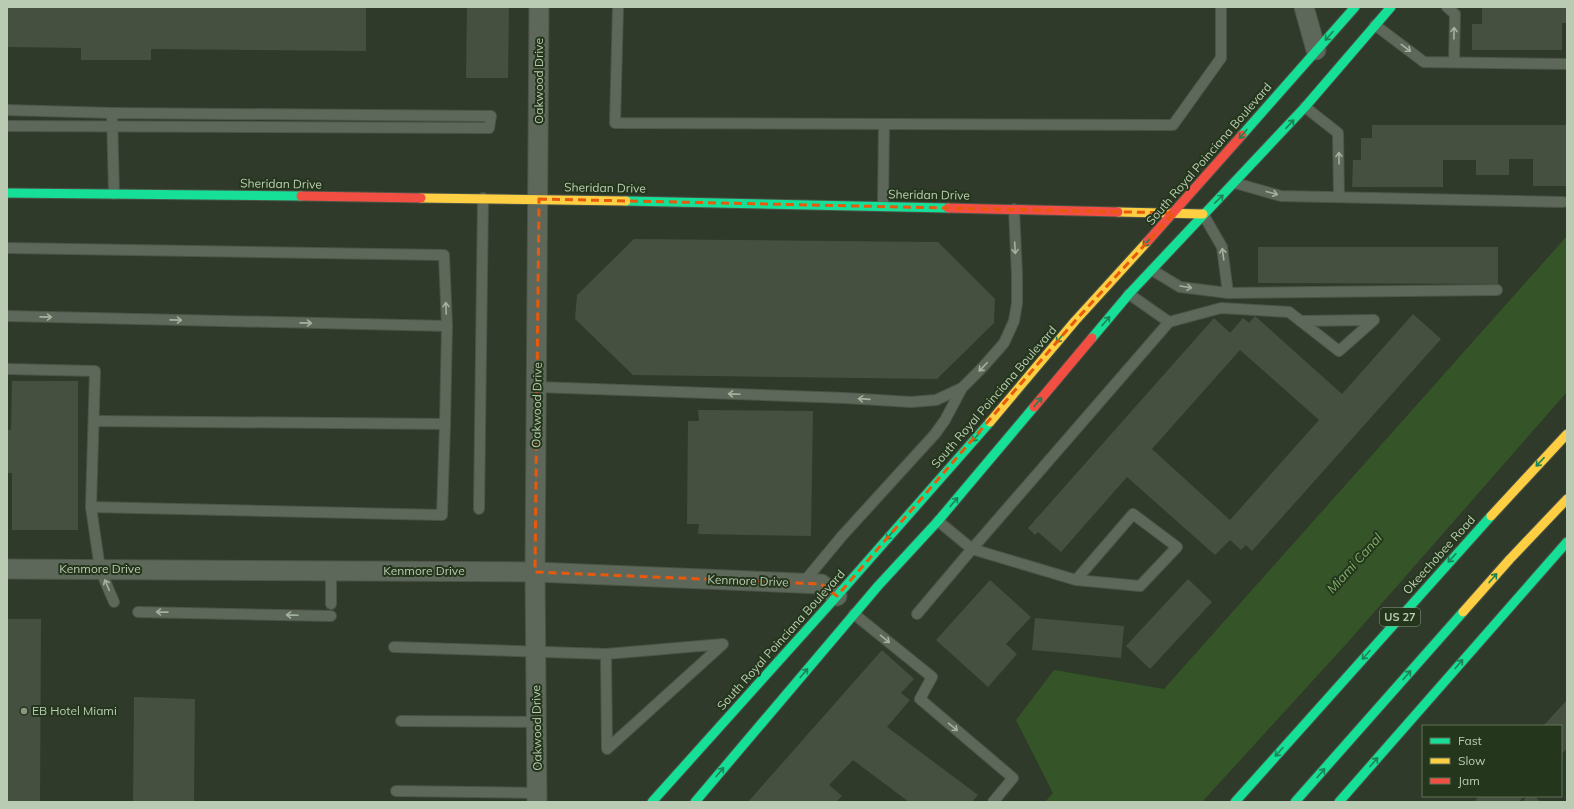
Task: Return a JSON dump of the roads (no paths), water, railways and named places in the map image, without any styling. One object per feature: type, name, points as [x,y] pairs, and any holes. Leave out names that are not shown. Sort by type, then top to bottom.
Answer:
[{"type":"main road","name":"South Royal Poinciana Boulevard","points":[[652,802],[838,596],[898,525],[982,431],[1075,321],[1174,213],[1355,7]]},
{"type":"main road","points":[[695,802],[878,586],[938,521],[1129,294],[1305,107],[1391,7]]},
{"type":"main road","name":"Sheridan Drive","points":[[7,193],[483,198],[1203,214]]},
{"type":"main road","name":"Okeechobee Road","points":[[1235,802],[1471,537],[1567,434]]},
{"type":"main road","points":[[1295,802],[1510,559],[1567,499]]},
{"type":"main road","points":[[1339,802],[1559,561],[1567,542]]},
{"type":"street","name":"Oakwood Drive","points":[[537,798],[535,572],[539,199],[539,7]]},
{"type":"street","points":[[1304,7],[1316,50]]},
{"type":"street","name":"Kenmore Drive","points":[[7,569],[535,572],[821,584],[838,596]]},
{"type":"lane","points":[[618,7],[616,123],[1173,125],[1221,58],[1221,7]]},
{"type":"lane","points":[[1447,7],[1455,14],[1454,62]]},
{"type":"lane","points":[[1374,25],[1424,62],[1567,64]]},
{"type":"lane","points":[[1305,107],[1338,133],[1339,197]]},
{"type":"lane","points":[[7,110],[112,113],[491,116],[489,128],[7,126]]},
{"type":"lane","points":[[112,113],[114,194]]},
{"type":"lane","points":[[884,124],[884,206]]},
{"type":"lane","points":[[1235,183],[1281,196],[1563,202]]},
{"type":"lane","points":[[479,509],[483,198]]},
{"type":"lane","points":[[803,583],[842,536],[935,434],[945,420],[962,388],[1004,343],[1014,321],[1016,303],[1017,275],[1014,209]]},
{"type":"lane","points":[[1203,214],[1222,247],[1228,293]]},
{"type":"lane","points":[[7,248],[444,255],[447,326],[442,515],[92,507]]},
{"type":"lane","points":[[1152,270],[1180,287],[1228,293],[1497,290]]},
{"type":"lane","points":[[1129,294],[1169,322]]},
{"type":"lane","points":[[917,614],[1169,322],[1221,308],[1289,312],[1300,321],[1339,351],[1374,320],[1300,321]]},
{"type":"lane","points":[[7,316],[447,326]]},
{"type":"lane","points":[[7,369],[95,371],[92,507],[100,569],[114,602]]},
{"type":"lane","points":[[537,387],[845,398],[911,402],[936,400],[962,388]]},
{"type":"lane","points":[[94,421],[445,424]]},
{"type":"lane","points":[[938,521],[972,549],[1076,580],[1140,586],[1177,548],[1133,514],[1076,580]]},
{"type":"lane","points":[[331,571],[331,604]]},
{"type":"lane","points":[[138,612],[331,616]]},
{"type":"lane","points":[[854,614],[932,676],[920,699],[1013,778],[993,802]]},
{"type":"lane","points":[[394,647],[606,654],[723,644],[607,749],[606,654]]},
{"type":"lane","points":[[401,721],[536,722]]},
{"type":"lane","points":[[396,791],[537,798]]},
{"type":"water","name":"Miami Canal","points":[[1567,236],[1567,392],[1348,642],[1202,802],[1045,802],[1053,793],[1016,720],[1054,670],[1164,689]]},
{"type":"place","name":"EB Hotel Miami","points":[[24,711]]}]
